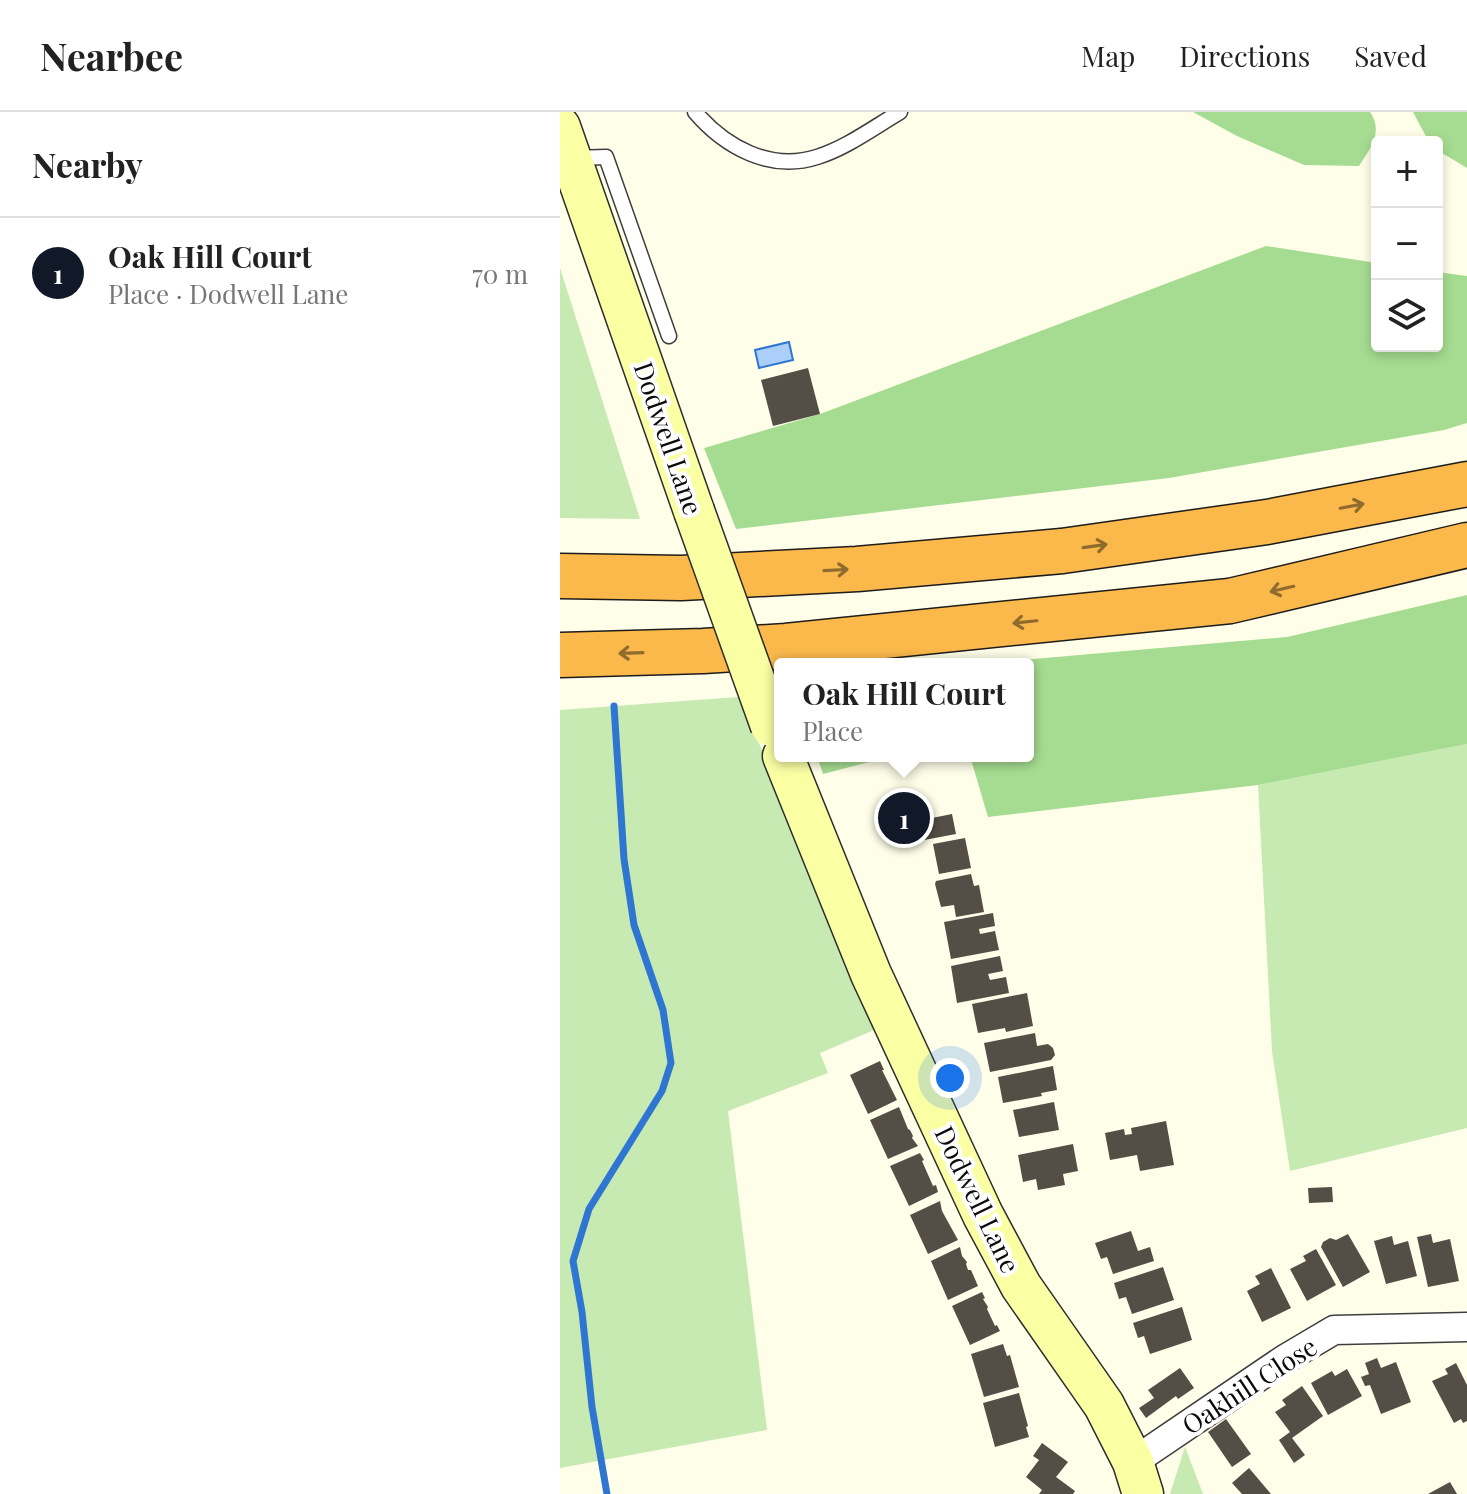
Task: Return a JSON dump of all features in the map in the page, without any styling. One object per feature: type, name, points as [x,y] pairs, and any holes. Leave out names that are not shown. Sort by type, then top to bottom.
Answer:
[{"type":"highway","points":[[560,576],[681,578],[857,569],[1062,551],[1267,522],[1467,484]]},
{"type":"highway","points":[[560,655],[786,646],[1230,601],[1467,545]]},
{"type":"street","name":"Dodwell Lane","points":[[565,142],[774,732]]},
{"type":"street","name":"Dodwell Lane","points":[[786,762],[871,974],[983,1215],[1021,1286],[1104,1405],[1138,1478]]},
{"type":"street","name":"Oakhill Close","points":[[1138,1478],[1285,1359],[1334,1330],[1467,1327]]},
{"type":"lane","points":[[695,112],[722,139],[772,161],[816,158],[900,112]]},
{"type":"lane","points":[[565,142],[606,157],[669,336]]},
{"type":"green space","points":[[1193,112],[1370,112],[1376,126],[1375,136],[1371,136],[1371,147],[1359,166],[1304,165],[1237,136]]},
{"type":"green space","points":[[1413,112],[1467,112],[1467,168],[1443,154],[1443,136],[1426,136]]},
{"type":"green space","points":[[1266,246],[1371,262],[1371,352],[1443,352],[1443,273],[1467,276],[1467,423],[1444,430],[1169,478],[736,529],[704,448],[820,414]]},
{"type":"green space","points":[[560,268],[640,519],[560,518]]},
{"type":"green space","points":[[1467,595],[1467,744],[1258,785],[988,817],[972,762],[1034,762],[1034,659],[1287,637]]},
{"type":"green space","points":[[738,697],[886,1025],[820,1053],[828,1073],[728,1111],[767,1430],[560,1468],[560,710]]},
{"type":"green space","points":[[1467,744],[1467,1128],[1290,1171],[1272,1051],[1258,785]]},
{"type":"green space","points":[[819,762],[869,762],[823,774]]},
{"type":"green space","points":[[1185,1447],[1203,1494],[1170,1494]]},
{"type":"water","points":[[789,342],[793,360],[759,368],[755,350]]},
{"type":"building","points":[[808,368],[820,414],[773,426],[761,380]]},
{"type":"building","points":[[908,795],[910,807],[919,805],[922,820],[952,814],[956,834],[919,841],[916,825],[890,830],[882,800]]},
{"type":"building","points":[[965,838],[971,868],[939,874],[933,844]]},
{"type":"building","points":[[971,874],[974,886],[979,885],[984,912],[956,917],[954,905],[941,907],[936,881]]},
{"type":"building","points":[[993,913],[995,926],[979,929],[980,934],[995,931],[999,950],[951,959],[944,922]]},
{"type":"building","points":[[1000,956],[1003,971],[988,974],[990,980],[1006,977],[1009,993],[957,1003],[951,966]]},
{"type":"building","points":[[1027,993],[1033,1026],[1006,1032],[1005,1028],[978,1033],[972,1004]]},
{"type":"building","points":[[1035,1033],[1037,1046],[1048,1044],[1053,1048],[1055,1055],[1051,1060],[990,1072],[984,1043]]},
{"type":"building","points":[[880,1061],[897,1100],[868,1114],[850,1075]]},
{"type":"building","points":[[1053,1066],[1057,1090],[1003,1103],[998,1077]]},
{"type":"building","points":[[1054,1102],[1059,1130],[1019,1137],[1013,1110]]},
{"type":"building","points":[[899,1107],[918,1146],[888,1159],[870,1120]]},
{"type":"building","points":[[1166,1121],[1174,1165],[1140,1171],[1137,1155],[1110,1160],[1105,1133],[1124,1129],[1125,1135],[1132,1134],[1131,1128]]},
{"type":"building","points":[[1073,1144],[1078,1171],[1063,1174],[1065,1185],[1038,1190],[1036,1179],[1023,1182],[1018,1155]]},
{"type":"building","points":[[920,1153],[938,1192],[909,1206],[890,1166]]},
{"type":"building","points":[[1332,1187],[1333,1202],[1309,1203],[1308,1188]]},
{"type":"building","points":[[940,1201],[958,1240],[928,1254],[910,1215]]},
{"type":"building","points":[[1131,1231],[1138,1251],[1150,1247],[1154,1261],[1113,1274],[1107,1257],[1101,1259],[1095,1243]]},
{"type":"building","points":[[1348,1234],[1370,1272],[1343,1287],[1321,1247],[1330,1238],[1336,1240]]},
{"type":"building","points":[[1431,1234],[1433,1243],[1450,1239],[1459,1281],[1428,1287],[1417,1237]]},
{"type":"building","points":[[1392,1236],[1394,1245],[1408,1241],[1417,1276],[1386,1284],[1374,1241]]},
{"type":"building","points":[[960,1247],[978,1286],[948,1300],[931,1261]]},
{"type":"building","points":[[1316,1249],[1336,1285],[1307,1301],[1290,1269],[1306,1261],[1303,1256]]},
{"type":"building","points":[[1163,1267],[1174,1300],[1132,1314],[1126,1297],[1119,1299],[1114,1283]]},
{"type":"building","points":[[1271,1268],[1291,1308],[1262,1322],[1247,1291],[1260,1284],[1255,1276]]},
{"type":"building","points":[[982,1292],[987,1309],[1000,1331],[970,1345],[952,1306]]},
{"type":"building","points":[[1182,1307],[1192,1340],[1150,1354],[1144,1336],[1138,1338],[1133,1323]]},
{"type":"building","points":[[1003,1344],[1007,1356],[1010,1355],[1019,1387],[984,1397],[971,1354]]},
{"type":"building","points":[[1377,1358],[1381,1368],[1396,1362],[1411,1402],[1381,1414],[1370,1385],[1365,1386],[1361,1377],[1369,1374],[1365,1363]]},
{"type":"building","points":[[1456,1363],[1467,1385],[1467,1421],[1463,1423],[1461,1419],[1454,1423],[1432,1381],[1448,1374],[1445,1369]]},
{"type":"building","points":[[1180,1368],[1194,1388],[1178,1399],[1176,1396],[1146,1418],[1139,1408],[1154,1398],[1148,1390]]},
{"type":"building","points":[[1347,1369],[1362,1396],[1328,1415],[1311,1383],[1332,1371],[1335,1376]]},
{"type":"building","points":[[1302,1386],[1323,1416],[1292,1438],[1305,1455],[1294,1463],[1279,1440],[1290,1432],[1275,1412],[1286,1405],[1282,1400]]},
{"type":"building","points":[[1019,1393],[1029,1437],[995,1447],[983,1403]]},
{"type":"building","points":[[1226,1419],[1251,1454],[1232,1467],[1208,1432]]},
{"type":"building","points":[[1042,1443],[1068,1462],[1056,1477],[1075,1491],[1073,1494],[1039,1494],[1042,1490],[1026,1477],[1039,1460],[1033,1456]]},
{"type":"building","points":[[1249,1468],[1271,1494],[1242,1494],[1232,1483]]},
{"type":"building","points":[[1450,1482],[1457,1494],[1428,1494]]},
{"type":"waterway","points":[[607,1494],[573,1261],[589,1209],[662,1091],[671,1063],[663,1010],[634,925],[624,859],[614,706]]},
{"type":"place","name":"Oak Hill Court","points":[[904,818]]}]
